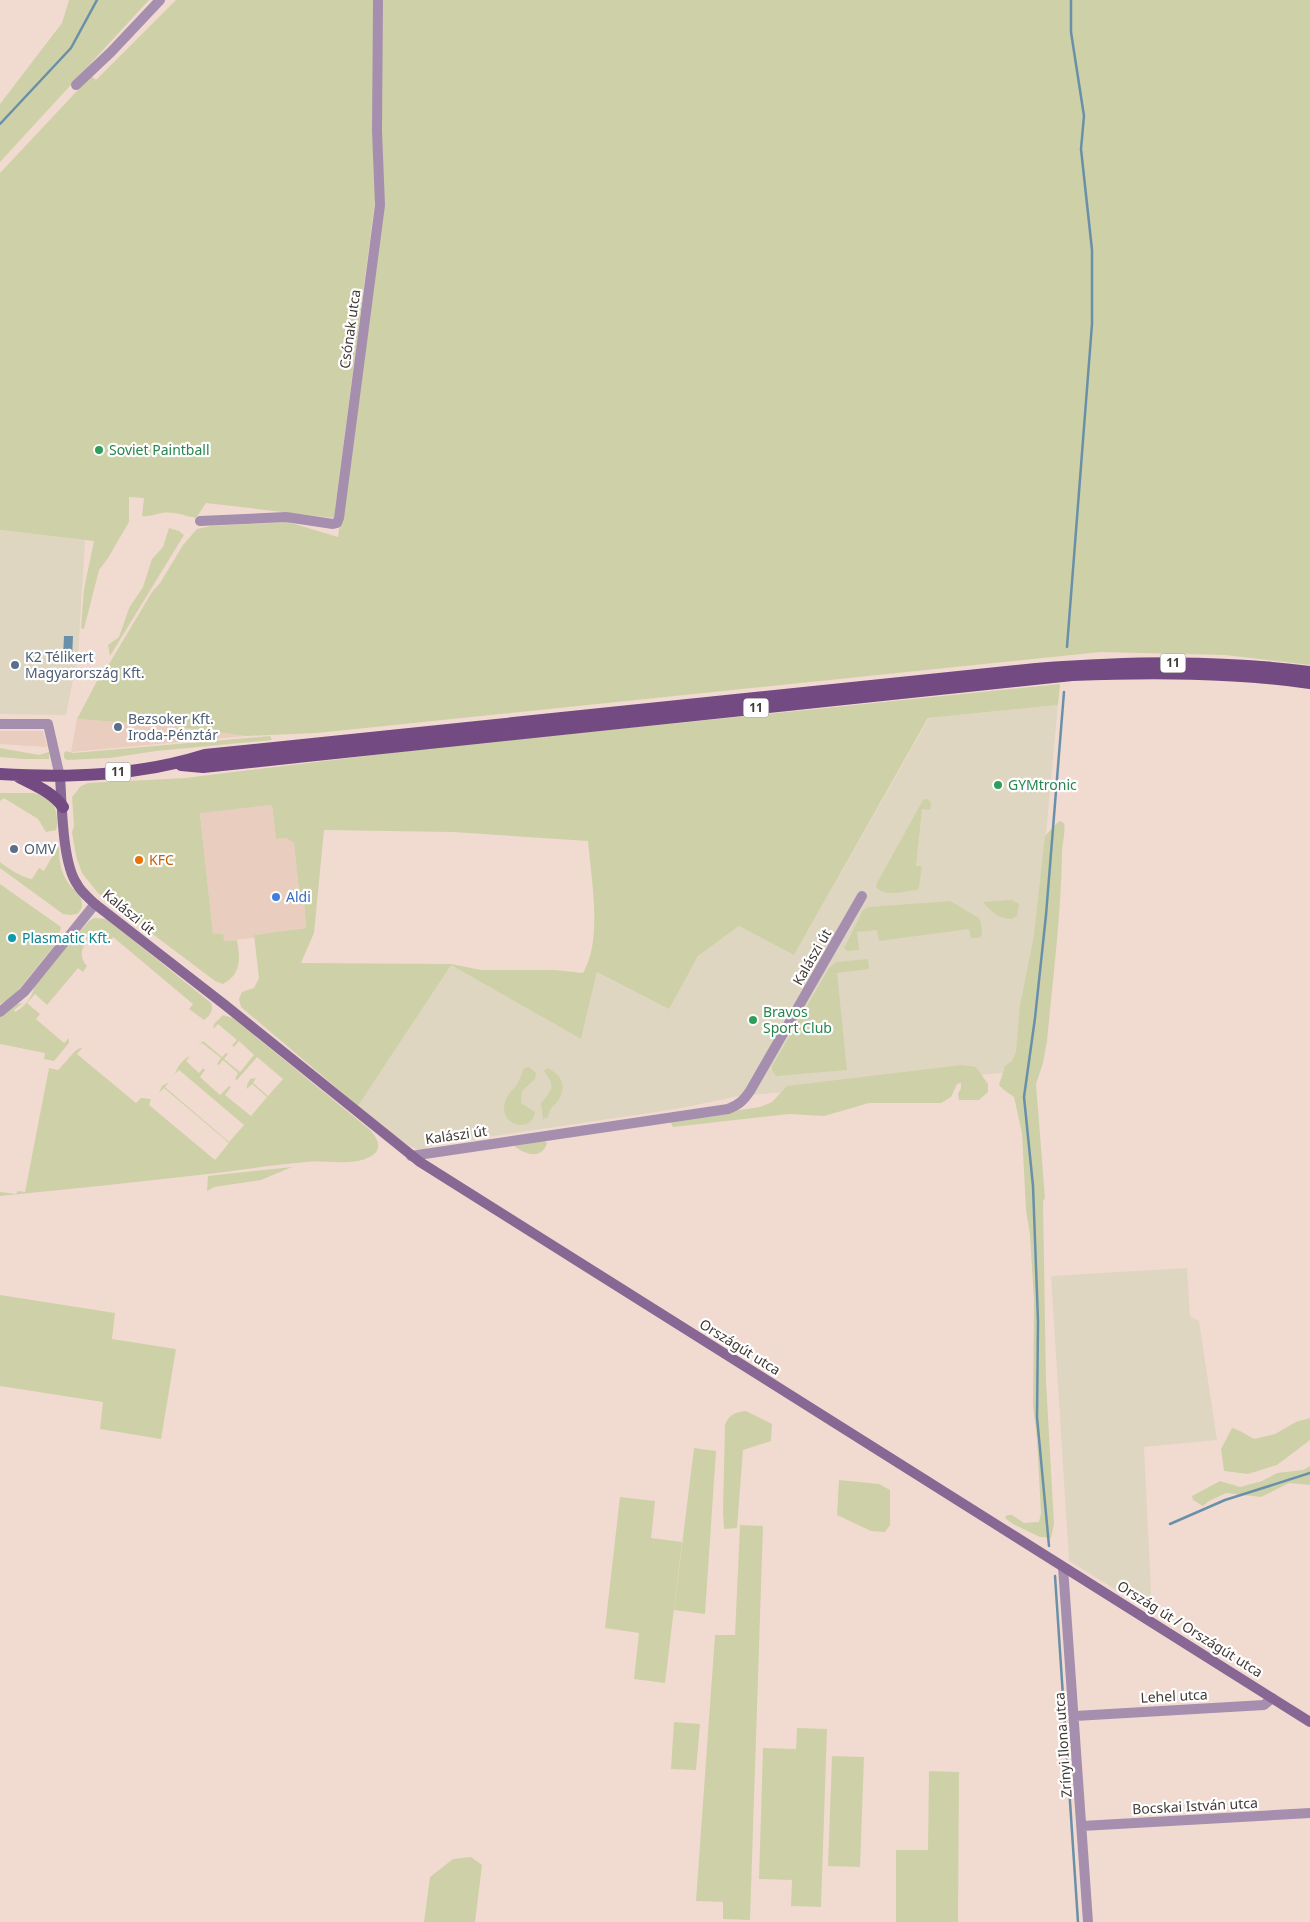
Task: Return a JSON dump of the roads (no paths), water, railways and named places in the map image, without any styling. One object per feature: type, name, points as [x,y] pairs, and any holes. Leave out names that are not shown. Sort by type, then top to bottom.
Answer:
[{"type":"main road","name":"11","points":[[0,774],[60,777],[127,771],[176,764],[205,755],[1036,669],[1158,662],[1232,664],[1310,672]]},
{"type":"main road","name":"11","points":[[176,764],[203,767],[1072,676],[1158,673],[1223,674],[1310,683]]},
{"type":"main road","points":[[14,774],[58,799],[63,807]]},
{"type":"main road","name":"Kalászi út","points":[[60,777],[70,871],[77,884],[95,904],[225,1005],[411,1156]]},
{"type":"main road","name":"Országút utca","points":[[411,1156],[1059,1564]]},
{"type":"main road","name":"Ország út / Országút utca","points":[[1059,1564],[1310,1722]]},
{"type":"street","points":[[76,85],[111,52],[160,0]]},
{"type":"street","name":"Csónak utca","points":[[200,521],[278,517],[333,524],[337,523],[339,518],[380,205],[377,131],[378,0]]},
{"type":"street","points":[[0,724],[48,724],[60,777]]},
{"type":"street","name":"Kalászi út","points":[[411,1156],[728,1109],[736,1106],[743,1101],[750,1091],[862,896]]},
{"type":"street","points":[[0,1012],[24,992],[95,904]]},
{"type":"street","name":"Zrínyi Ilona utca","points":[[1059,1564],[1075,1716],[1088,1922]]},
{"type":"street","name":"Lehel utca","points":[[1075,1716],[1264,1705],[1272,1698]]},
{"type":"street","name":"Bocskai István utca","points":[[1082,1826],[1310,1814]]},
{"type":"water","points":[[64,636],[73,636],[72,658],[63,657]]},
{"type":"waterway","points":[[0,124],[71,48],[97,0]]},
{"type":"waterway","points":[[1067,647],[1092,324],[1092,250],[1081,149],[1084,116],[1071,32],[1071,0]]},
{"type":"waterway","points":[[1049,1546],[1037,1417],[1038,1321],[1033,1186],[1024,1097],[1046,915],[1064,692]]},
{"type":"waterway","points":[[1170,1524],[1225,1500],[1310,1473]]},
{"type":"waterway","points":[[1055,1576],[1078,1922]]},
{"type":"place","name":"Soviet Paintball","points":[[99,450]]},
{"type":"place","name":"K2 Télikert Magyarország Kft.","points":[[15,665]]},
{"type":"place","name":"Bezsoker Kft. Iroda-Pénztár","points":[[118,727]]},
{"type":"place","name":"GYMtronic","points":[[998,785]]},
{"type":"place","name":"OMV","points":[[14,849]]},
{"type":"place","name":"KFC","points":[[139,860]]},
{"type":"place","name":"Aldi","points":[[276,897]]},
{"type":"place","name":"Plasmatic Kft.","points":[[12,938]]},
{"type":"place","name":"Bravos Sport Club","points":[[753,1020]]}]
